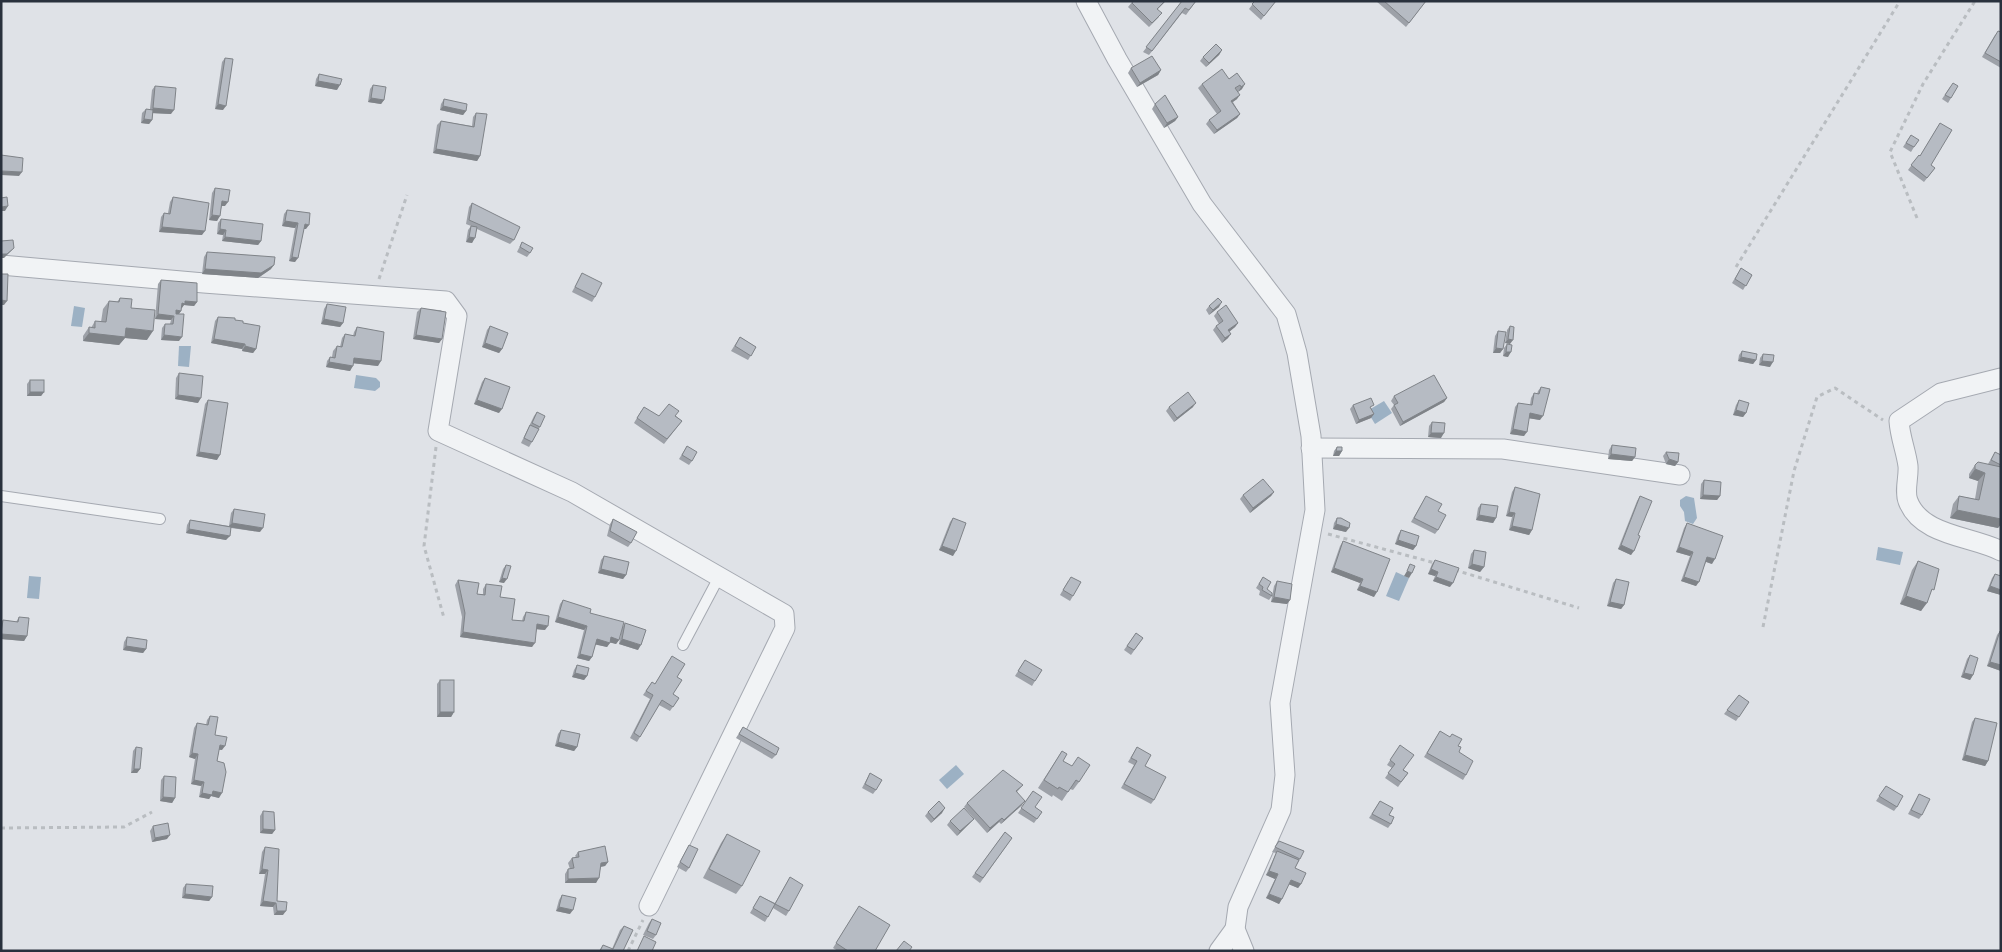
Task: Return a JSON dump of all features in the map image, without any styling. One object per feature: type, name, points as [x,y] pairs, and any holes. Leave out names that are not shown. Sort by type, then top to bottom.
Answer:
[{"type":"street","points":[[1086,1],[1117,59],[1202,204],[1286,314],[1297,353],[1312,448],[1315,510],[1280,703],[1285,775],[1281,810],[1238,906],[1234,929],[1219,951]]},
{"type":"street","points":[[1,265],[204,283],[446,300],[457,316],[438,431],[572,492],[784,614],[785,628],[649,906]]},
{"type":"street","points":[[2001,378],[1941,393],[1899,421],[1899,432],[1908,466],[1907,500],[1917,517],[1947,534],[2001,550]]},
{"type":"street","points":[[1312,448],[1503,449],[1680,475]]},
{"type":"street","points":[[1234,929],[1244,951]]},
{"type":"lane","points":[[1,496],[160,518]]},
{"type":"lane","points":[[683,645],[719,577]]},
{"type":"path","points":[[1736,267],[1900,1]]},
{"type":"path","points":[[1917,218],[1890,152],[1923,84],[1975,1]]},
{"type":"path","points":[[374,295],[407,194]]},
{"type":"path","points":[[1763,627],[1794,471],[1816,397],[1835,388],[1899,432]]},
{"type":"path","points":[[438,431],[424,546],[444,618]]},
{"type":"path","points":[[1311,530],[1439,565]]},
{"type":"path","points":[[1447,567],[1579,608]]},
{"type":"path","points":[[1,828],[124,827],[152,812]]},
{"type":"path","points":[[628,951],[649,906]]},
{"type":"water","points":[[74,306],[85,308],[82,327],[71,326]]},
{"type":"water","points":[[179,346],[191,346],[189,367],[178,366]]},
{"type":"water","points":[[356,375],[376,378],[380,382],[380,387],[375,391],[354,388]]},
{"type":"water","points":[[1384,401],[1392,413],[1375,424],[1367,411]]},
{"type":"water","points":[[1686,496],[1694,498],[1697,518],[1693,524],[1685,521],[1684,512],[1680,506],[1680,500]]},
{"type":"water","points":[[1878,547],[1903,552],[1900,565],[1876,560]]},
{"type":"water","points":[[1396,572],[1409,578],[1399,601],[1386,596]]},
{"type":"water","points":[[29,576],[41,577],[39,599],[27,598]]},
{"type":"water","points":[[956,765],[964,774],[947,789],[939,780]]},
{"type":"building","points":[[1133,1],[1165,1],[1157,9],[1162,13],[1152,23],[1132,3]]},
{"type":"building","points":[[1182,1],[1196,1],[1189,10],[1185,8],[1152,51],[1146,47]]},
{"type":"building","points":[[1255,1],[1276,1],[1264,16],[1252,4]]},
{"type":"building","points":[[1384,1],[1426,1],[1409,23]]},
{"type":"building","points":[[1998,31],[2001,32],[2001,62],[1985,53]]},
{"type":"building","points":[[1216,44],[1222,50],[1209,63],[1203,57]]},
{"type":"building","points":[[1152,56],[1161,70],[1140,83],[1131,68]]},
{"type":"building","points":[[225,58],[233,59],[226,106],[218,104]]},
{"type":"building","points":[[1222,69],[1229,79],[1237,73],[1245,84],[1235,88],[1240,95],[1231,101],[1240,114],[1217,130],[1209,120],[1221,111],[1202,84]]},
{"type":"building","points":[[319,74],[342,79],[340,85],[318,81]]},
{"type":"building","points":[[1953,83],[1958,86],[1951,98],[1945,95]]},
{"type":"building","points":[[373,85],[386,87],[384,100],[371,98]]},
{"type":"building","points":[[155,86],[176,88],[174,110],[153,108]]},
{"type":"building","points":[[1165,95],[1178,117],[1167,123],[1155,104]]},
{"type":"building","points":[[444,99],[467,104],[466,111],[443,106]]},
{"type":"building","points":[[146,109],[153,110],[152,120],[144,119]]},
{"type":"building","points":[[476,113],[487,114],[480,156],[436,149],[441,121],[474,127]]},
{"type":"building","points":[[1940,123],[1952,130],[1931,165],[1935,168],[1927,178],[1911,165],[1920,156]]},
{"type":"building","points":[[1911,135],[1919,140],[1914,147],[1906,143]]},
{"type":"building","points":[[1,155],[23,158],[22,172],[1,171]]},
{"type":"building","points":[[215,188],[230,190],[228,202],[222,201],[220,216],[212,215]]},
{"type":"building","points":[[7,197],[8,206],[1,207],[1,198]]},
{"type":"building","points":[[173,197],[209,203],[205,231],[162,227],[164,213],[170,214]]},
{"type":"building","points":[[472,203],[520,227],[514,240],[469,220]]},
{"type":"building","points":[[287,210],[310,213],[309,225],[305,224],[298,258],[292,257],[298,223],[285,221]]},
{"type":"building","points":[[221,219],[263,224],[261,241],[225,237],[226,230],[220,229]]},
{"type":"building","points":[[471,226],[477,227],[475,238],[469,237]]},
{"type":"building","points":[[13,240],[14,248],[7,254],[1,254],[1,241]]},
{"type":"building","points":[[522,242],[533,248],[530,253],[520,247]]},
{"type":"building","points":[[207,252],[275,257],[274,265],[261,273],[205,269]]},
{"type":"building","points":[[1741,268],[1752,275],[1746,286],[1735,279]]},
{"type":"building","points":[[582,273],[602,283],[595,297],[575,287]]},
{"type":"building","points":[[1,274],[8,274],[7,301],[1,300]]},
{"type":"building","points":[[161,280],[197,283],[197,302],[185,301],[185,304],[182,303],[181,311],[176,310],[176,314],[184,314],[182,337],[164,335],[165,324],[173,324],[174,316],[158,314]]},
{"type":"building","points":[[120,298],[132,299],[131,308],[155,310],[153,331],[126,328],[125,337],[89,333],[89,327],[95,328],[95,321],[106,322],[109,301],[119,302]]},
{"type":"building","points":[[1218,298],[1222,302],[1213,310],[1209,306]]},
{"type":"building","points":[[327,304],[346,307],[343,323],[324,319]]},
{"type":"building","points":[[1226,305],[1238,323],[1228,330],[1231,334],[1225,338],[1216,326],[1223,321],[1217,312]]},
{"type":"building","points":[[421,308],[446,312],[442,339],[416,335]]},
{"type":"building","points":[[218,317],[235,318],[235,320],[243,321],[243,323],[260,326],[256,349],[245,346],[245,344],[214,339]]},
{"type":"building","points":[[490,326],[508,333],[502,349],[485,343]]},
{"type":"building","points":[[1510,326],[1514,327],[1513,340],[1508,339]]},
{"type":"building","points":[[357,327],[384,332],[381,361],[354,358],[353,366],[329,362],[330,357],[335,358],[337,346],[342,347],[345,334],[355,336]]},
{"type":"building","points":[[1498,331],[1506,332],[1503,349],[1496,348]]},
{"type":"building","points":[[740,337],[756,347],[751,356],[735,346]]},
{"type":"building","points":[[1507,344],[1512,345],[1511,352],[1506,352]]},
{"type":"building","points":[[1742,351],[1757,354],[1756,360],[1741,357]]},
{"type":"building","points":[[1763,354],[1774,355],[1773,362],[1762,361]]},
{"type":"building","points":[[179,373],[203,376],[201,398],[178,395]]},
{"type":"building","points":[[1434,375],[1447,398],[1403,422],[1394,405],[1398,403],[1394,396]]},
{"type":"building","points":[[485,378],[510,387],[502,409],[477,400]]},
{"type":"building","points":[[30,380],[44,380],[44,392],[30,392]]},
{"type":"building","points":[[1541,387],[1550,389],[1543,416],[1530,413],[1527,432],[1513,429],[1518,403],[1532,405],[1534,393],[1539,394]]},
{"type":"building","points":[[1188,392],[1196,403],[1177,418],[1169,407]]},
{"type":"building","points":[[1371,398],[1374,405],[1370,407],[1374,414],[1359,420],[1353,405]]},
{"type":"building","points":[[208,400],[228,403],[220,455],[199,452]]},
{"type":"building","points":[[1739,400],[1749,403],[1746,413],[1736,410]]},
{"type":"building","points":[[669,404],[679,411],[675,416],[682,421],[667,439],[637,418],[644,407],[659,416]]},
{"type":"building","points":[[537,412],[545,416],[540,427],[532,423]]},
{"type":"building","points":[[1432,422],[1445,423],[1444,433],[1431,433]]},
{"type":"building","points":[[530,425],[539,429],[532,442],[524,438]]},
{"type":"building","points":[[1612,445],[1636,448],[1635,457],[1611,454]]},
{"type":"building","points":[[687,446],[697,452],[692,461],[682,455]]},
{"type":"building","points":[[1337,447],[1342,447],[1342,451],[1336,451]]},
{"type":"building","points":[[1666,452],[1679,453],[1678,462],[1669,459]]},
{"type":"building","points":[[1995,452],[2001,455],[2001,465],[1991,460]]},
{"type":"building","points":[[1978,462],[2001,467],[2001,519],[1957,510],[1959,496],[1979,500],[1985,473],[1975,469],[1975,465]]},
{"type":"building","points":[[1263,479],[1274,492],[1253,508],[1243,495]]},
{"type":"building","points":[[1704,480],[1721,482],[1720,496],[1703,495]]},
{"type":"building","points":[[1515,487],[1540,494],[1532,530],[1512,526],[1515,513],[1509,512]]},
{"type":"building","points":[[1426,496],[1442,504],[1438,511],[1446,515],[1438,530],[1414,518]]},
{"type":"building","points":[[1640,496],[1652,501],[1638,535],[1640,536],[1634,551],[1621,545]]},
{"type":"building","points":[[1481,504],[1498,506],[1496,518],[1479,515]]},
{"type":"building","points":[[234,509],[265,514],[263,528],[232,523]]},
{"type":"building","points":[[953,518],[966,523],[956,551],[942,546]]},
{"type":"building","points":[[1337,518],[1350,523],[1349,528],[1336,524]]},
{"type":"building","points":[[613,519],[637,532],[631,543],[610,531]]},
{"type":"building","points":[[190,520],[231,527],[230,536],[189,529]]},
{"type":"building","points":[[1687,523],[1723,536],[1715,559],[1707,557],[1699,582],[1684,577],[1693,552],[1679,547]]},
{"type":"building","points":[[1401,530],[1419,536],[1416,546],[1398,540]]},
{"type":"building","points":[[1343,541],[1390,559],[1377,592],[1360,586],[1363,579],[1334,568]]},
{"type":"building","points":[[1474,550],[1486,552],[1484,567],[1472,564]]},
{"type":"building","points":[[604,556],[629,562],[626,575],[601,569]]},
{"type":"building","points":[[1435,560],[1459,568],[1453,583],[1436,577],[1438,572],[1431,569]]},
{"type":"building","points":[[1918,561],[1939,569],[1934,590],[1932,589],[1927,603],[1906,596]]},
{"type":"building","points":[[1410,564],[1415,566],[1412,573],[1407,571]]},
{"type":"building","points":[[506,565],[511,566],[507,579],[502,578]]},
{"type":"building","points":[[1995,574],[2001,576],[2001,590],[1990,586]]},
{"type":"building","points":[[1071,577],[1081,582],[1073,596],[1063,590]]},
{"type":"building","points":[[1263,577],[1271,582],[1267,589],[1272,593],[1272,596],[1262,590],[1263,587],[1259,584]]},
{"type":"building","points":[[1616,579],[1629,582],[1624,605],[1610,602]]},
{"type":"building","points":[[458,580],[479,583],[477,594],[485,595],[486,584],[502,586],[500,597],[515,599],[512,620],[524,621],[526,612],[549,616],[548,626],[537,624],[535,643],[463,632],[465,613]]},
{"type":"building","points":[[1277,581],[1292,584],[1290,600],[1274,597]]},
{"type":"building","points":[[563,600],[591,609],[590,613],[624,622],[619,640],[611,637],[610,643],[597,639],[592,657],[580,654],[587,626],[558,617]]},
{"type":"building","points":[[19,617],[29,618],[27,636],[1,634],[3,620],[18,622]]},
{"type":"building","points":[[625,623],[646,630],[641,645],[622,639]]},
{"type":"building","points":[[2001,631],[2001,665],[1990,662]]},
{"type":"building","points":[[1136,633],[1143,638],[1134,650],[1127,646]]},
{"type":"building","points":[[127,637],[147,640],[146,649],[126,646]]},
{"type":"building","points":[[1970,655],[1978,658],[1973,675],[1964,673]]},
{"type":"building","points":[[672,656],[685,664],[677,677],[682,680],[673,694],[679,698],[673,707],[662,700],[640,737],[634,733],[653,695],[646,691],[652,682],[655,684]]},
{"type":"building","points":[[1025,660],[1042,670],[1035,681],[1018,671]]},
{"type":"building","points":[[577,665],[589,668],[587,676],[575,673]]},
{"type":"building","points":[[440,680],[454,680],[454,712],[440,712]]},
{"type":"building","points":[[1739,695],[1749,702],[1739,717],[1727,710]]},
{"type":"building","points":[[210,716],[218,717],[215,735],[227,737],[225,746],[220,745],[217,761],[224,763],[226,772],[222,793],[213,791],[212,795],[202,793],[204,782],[194,780],[198,754],[192,753],[197,723],[208,725]]},
{"type":"building","points":[[1975,718],[1997,723],[1988,761],[1965,755]]},
{"type":"building","points":[[743,727],[779,748],[776,755],[739,734]]},
{"type":"building","points":[[561,730],[580,734],[577,747],[558,742]]},
{"type":"building","points":[[1440,731],[1450,737],[1452,734],[1462,739],[1458,746],[1461,747],[1459,752],[1473,761],[1466,775],[1427,753]]},
{"type":"building","points":[[1400,745],[1414,755],[1403,770],[1408,773],[1401,782],[1388,773],[1395,764],[1390,760]]},
{"type":"building","points":[[136,747],[142,748],[140,769],[134,769]]},
{"type":"building","points":[[1137,747],[1151,755],[1145,766],[1166,777],[1154,800],[1124,784],[1137,761],[1131,758]]},
{"type":"building","points":[[1062,751],[1067,754],[1063,761],[1072,766],[1078,757],[1090,765],[1079,782],[1076,780],[1068,792],[1059,787],[1058,789],[1044,780]]},
{"type":"building","points":[[1003,770],[1023,785],[1016,791],[1025,801],[1004,820],[1002,818],[990,828],[967,803]]},
{"type":"building","points":[[870,773],[882,780],[876,790],[865,784]]},
{"type":"building","points":[[164,776],[176,777],[175,798],[163,797]]},
{"type":"building","points":[[1886,786],[1903,796],[1897,807],[1879,796]]},
{"type":"building","points":[[1033,791],[1042,797],[1035,807],[1042,812],[1037,819],[1021,808]]},
{"type":"building","points":[[1919,794],[1930,799],[1922,815],[1911,810]]},
{"type":"building","points":[[939,801],[945,808],[934,819],[928,812]]},
{"type":"building","points":[[1380,801],[1393,808],[1389,815],[1394,817],[1391,824],[1372,814]]},
{"type":"building","points":[[964,808],[974,819],[960,831],[950,821]]},
{"type":"building","points":[[263,811],[274,812],[275,830],[263,829]]},
{"type":"building","points":[[168,823],[170,835],[155,838],[153,826]]},
{"type":"building","points":[[1005,832],[1012,838],[983,878],[975,873]]},
{"type":"building","points":[[727,834],[760,851],[742,886],[709,869]]},
{"type":"building","points":[[1279,841],[1304,851],[1300,859],[1275,847]]},
{"type":"building","points":[[689,845],[698,849],[689,868],[680,862]]},
{"type":"building","points":[[605,846],[608,862],[601,863],[599,878],[568,879],[568,869],[574,868],[572,858],[579,857],[578,852]]},
{"type":"building","points":[[265,847],[279,849],[277,901],[287,902],[286,911],[277,911],[276,903],[263,901],[268,870],[262,869]]},
{"type":"building","points":[[1277,851],[1299,860],[1295,868],[1306,873],[1301,884],[1291,880],[1282,899],[1269,894],[1278,874],[1269,871]]},
{"type":"building","points":[[790,877],[803,885],[789,911],[775,904]]},
{"type":"building","points":[[186,884],[213,886],[212,897],[185,894]]},
{"type":"building","points":[[562,895],[576,898],[573,910],[559,907]]},
{"type":"building","points":[[760,896],[775,904],[768,917],[753,908]]},
{"type":"building","points":[[859,906],[890,925],[875,951],[848,951],[836,943]]},
{"type":"building","points":[[652,919],[661,923],[656,935],[647,931]]},
{"type":"building","points":[[624,926],[633,930],[623,951],[600,951],[603,945],[613,949]]},
{"type":"building","points":[[644,936],[656,942],[652,951],[637,951]]},
{"type":"building","points":[[904,941],[912,947],[909,951],[896,951]]}]
